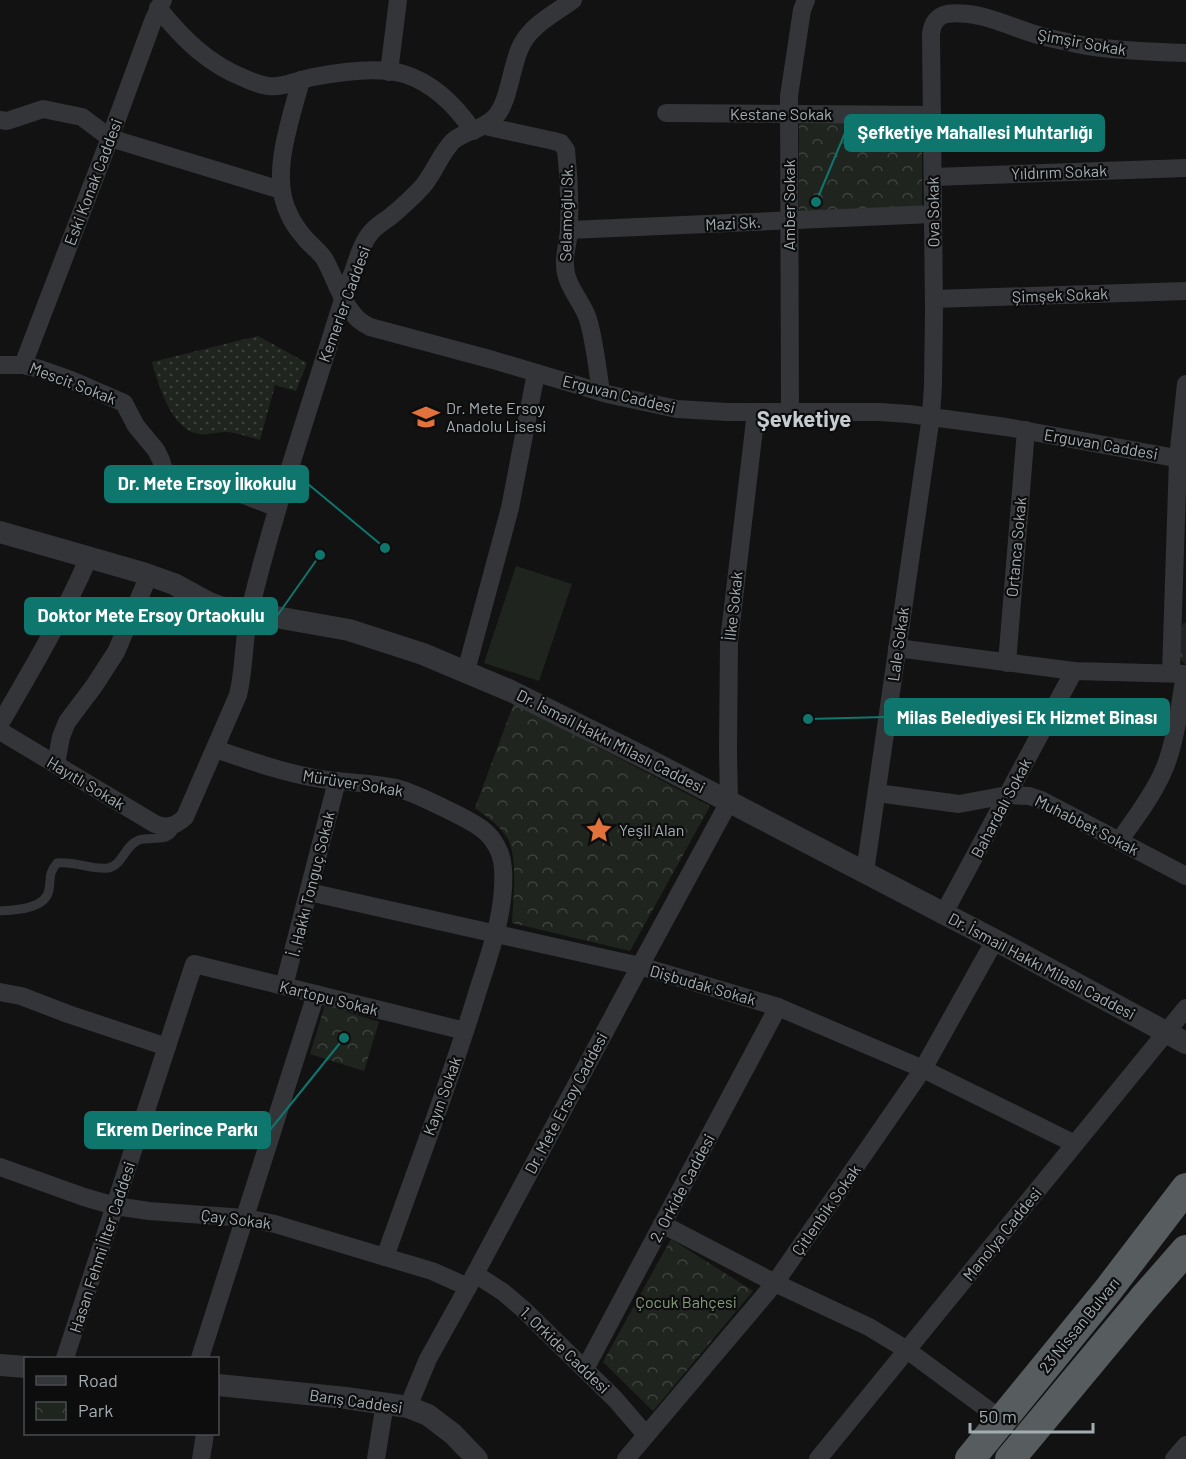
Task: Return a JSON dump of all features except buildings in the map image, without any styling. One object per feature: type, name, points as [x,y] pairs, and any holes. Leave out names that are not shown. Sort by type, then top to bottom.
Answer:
[{"type":"highway","name":"23 Nissan Bulvarı","points":[[970,1459],[1108,1290],[1186,1188]]},
{"type":"highway","name":"23 Nissan Bulvarı","points":[[1010,1459],[1143,1299],[1186,1251]]},
{"type":"street","points":[[389,72],[398,0]]},
{"type":"street","name":"Kemerler Caddesi","points":[[249,613],[278,508],[361,250],[372,232],[412,198],[429,179],[452,142],[495,118],[501,110],[520,46],[545,19],[573,0]]},
{"type":"street","name":"Amber Sokak","points":[[790,412],[789,96],[802,10],[806,0]]},
{"type":"street","points":[[160,4],[185,38],[205,58],[234,75],[267,86],[280,86],[342,73],[368,71],[402,74],[435,90],[464,118],[479,128]]},
{"type":"street","name":"Eski Konak Caddesi","points":[[23,365],[160,4]]},
{"type":"street","name":"Ova Sokak","points":[[931,416],[934,299],[931,34],[934,22],[940,16],[962,14],[981,17]]},
{"type":"street","name":"Şimşir Sokak","points":[[981,17],[1030,33],[1093,47],[1186,52]]},
{"type":"street","name":"Erguvan Caddesi","points":[[300,80],[284,149],[281,190],[283,201],[289,215],[304,237],[324,258],[352,313],[370,327],[601,392],[676,409],[756,412],[880,412],[931,416],[1026,430],[1182,459]]},
{"type":"street","points":[[0,120],[7,121],[44,109],[82,117],[110,138],[281,190]]},
{"type":"street","name":"Kestane Sokak","points":[[666,113],[932,115]]},
{"type":"street","name":"Selamoğlu Sk.","points":[[479,128],[554,141],[564,146],[566,150],[569,230],[565,265],[567,277],[587,317],[594,342],[601,392]]},
{"type":"street","name":"Yıldırım Sokak","points":[[933,177],[1186,168]]},
{"type":"street","name":"Mazi Sk.","points":[[569,230],[933,214]]},
{"type":"street","name":"Şimşek Sokak","points":[[934,299],[1186,291]]},
{"type":"street","name":"Mescit Sokak","points":[[0,365],[23,365],[40,369],[124,403],[136,426],[156,450],[165,474],[172,480],[239,493],[278,508]]},
{"type":"street","points":[[466,671],[514,490],[536,373]]},
{"type":"street","points":[[1119,841],[1162,774],[1177,721],[1181,674],[1182,459],[1186,384]]},
{"type":"street","name":"İlke Sokak","points":[[729,802],[729,641],[756,412]]},
{"type":"street","name":"Lale Sokak","points":[[865,873],[931,416]]},
{"type":"street","name":"Ortanca Sokak","points":[[1007,663],[1026,430]]},
{"type":"street","name":"Dr. İsmail Hakkı Milaslı Caddesi","points":[[0,532],[149,575],[174,584],[220,607],[349,630],[423,654],[466,671],[521,696],[944,913],[1176,1038]]},
{"type":"street","points":[[0,724],[55,629],[89,557]]},
{"type":"street","points":[[56,765],[61,737],[67,722],[116,652],[149,575]]},
{"type":"street","points":[[175,825],[185,817],[238,696],[249,613]]},
{"type":"street","points":[[897,648],[1074,671],[1181,674]]},
{"type":"street","name":"Bahardalı Sokak","points":[[944,913],[1074,671]]},
{"type":"street","name":"Hayıtlı Sokak","points":[[0,731],[155,824],[168,827],[175,825]]},
{"type":"street","name":"Mürüver Sokak","points":[[215,750],[294,774],[397,788],[472,822],[485,831],[500,852],[503,866],[501,910],[496,934]]},
{"type":"street","name":"İ. Hakkı Tonguç Sokak","points":[[284,986],[337,781]]},
{"type":"street","name":"Muhabbet Sokak","points":[[877,793],[959,804],[1007,795],[1029,796],[1186,876]]},
{"type":"street","name":"Dr. Mete Ersoy Caddesi","points":[[408,1407],[428,1359],[729,802]]},
{"type":"street","name":"Dişbudak Sokak","points":[[309,892],[639,966],[778,1007],[923,1069],[1075,1144]]},
{"type":"street","name":"Kayın Sokak","points":[[385,1257],[465,1032],[496,934]]},
{"type":"street","name":"Çitlenbik Sokak","points":[[626,1459],[775,1283],[923,1069],[995,940]]},
{"type":"street","name":"Kartopu Sokak","points":[[194,964],[465,1032]]},
{"type":"street","name":"Hasan Fehmi İlter Caddesi","points":[[66,1357],[194,964]]},
{"type":"street","points":[[0,992],[21,996],[166,1047]]},
{"type":"street","points":[[201,1357],[316,994]]},
{"type":"street","name":"2. Orkide Caddesi","points":[[585,1369],[778,1007]]},
{"type":"street","name":"Manolya Caddesi","points":[[818,1459],[1075,1144],[1176,1038],[1186,1008]]},
{"type":"street","name":"Çay Sokak","points":[[0,1167],[115,1206],[149,1211],[245,1218],[275,1224],[432,1271],[472,1280]]},
{"type":"street","points":[[662,1224],[775,1283],[856,1321],[907,1350],[1002,1420]]},
{"type":"street","name":"1. Orkide Caddesi","points":[[472,1280],[503,1292],[530,1316],[615,1399],[646,1436]]},
{"type":"street","points":[[0,1365],[24,1367]]},
{"type":"street","name":"Barış Caddesi","points":[[219,1385],[408,1407],[437,1421],[477,1459]]},
{"type":"street","points":[[376,1459],[385,1403]]},
{"type":"street","points":[[201,1459],[205,1435]]},
{"type":"street","points":[[1174,1459],[1186,1445]]},
{"type":"lane","points":[[0,911],[28,907],[45,899],[49,891],[51,870],[57,863],[74,863],[93,868],[112,867],[118,864],[128,848],[136,841],[168,837],[173,833],[175,825]]},
{"type":"green space","points":[[799,119],[922,120],[922,208],[799,212]]},
{"type":"green space","points":[[258,336],[307,363],[296,391],[275,385],[260,440],[223,432],[195,433],[187,429],[172,414],[152,362]]},
{"type":"green space","points":[[516,566],[572,584],[539,681],[484,663]]},
{"type":"green space","points":[[1183,623],[1186,623],[1186,665],[1177,656]]},
{"type":"green space","name":"Yeşil Alan","points":[[514,703],[710,806],[630,951],[512,923],[514,866],[510,844],[499,828],[475,808]]},
{"type":"green space","points":[[325,1005],[379,1022],[364,1071],[310,1054]]},
{"type":"green space","name":"Çocuk Bahçesi","points":[[671,1239],[753,1291],[653,1411],[603,1362]]},
{"type":"place","name":"Şefketiye Mahallesi Muhtarlığı","points":[[816,202]]},
{"type":"place","name":"Dr. Mete Ersoy Anadolu Lisesi","points":[[426,417]]},
{"type":"place","name":"Dr. Mete Ersoy İlkokulu","points":[[385,548]]},
{"type":"place","name":"Doktor Mete Ersoy Ortaokulu","points":[[320,555]]},
{"type":"place","name":"Milas Belediyesi Ek Hizmet Binası","points":[[808,719]]},
{"type":"place","name":"Yeşil Alan","points":[[599,830]]},
{"type":"place","name":"Ekrem Derince Parkı","points":[[344,1038]]},
{"type":"district","name":"Şevketiye","points":[[804,419]]}]
